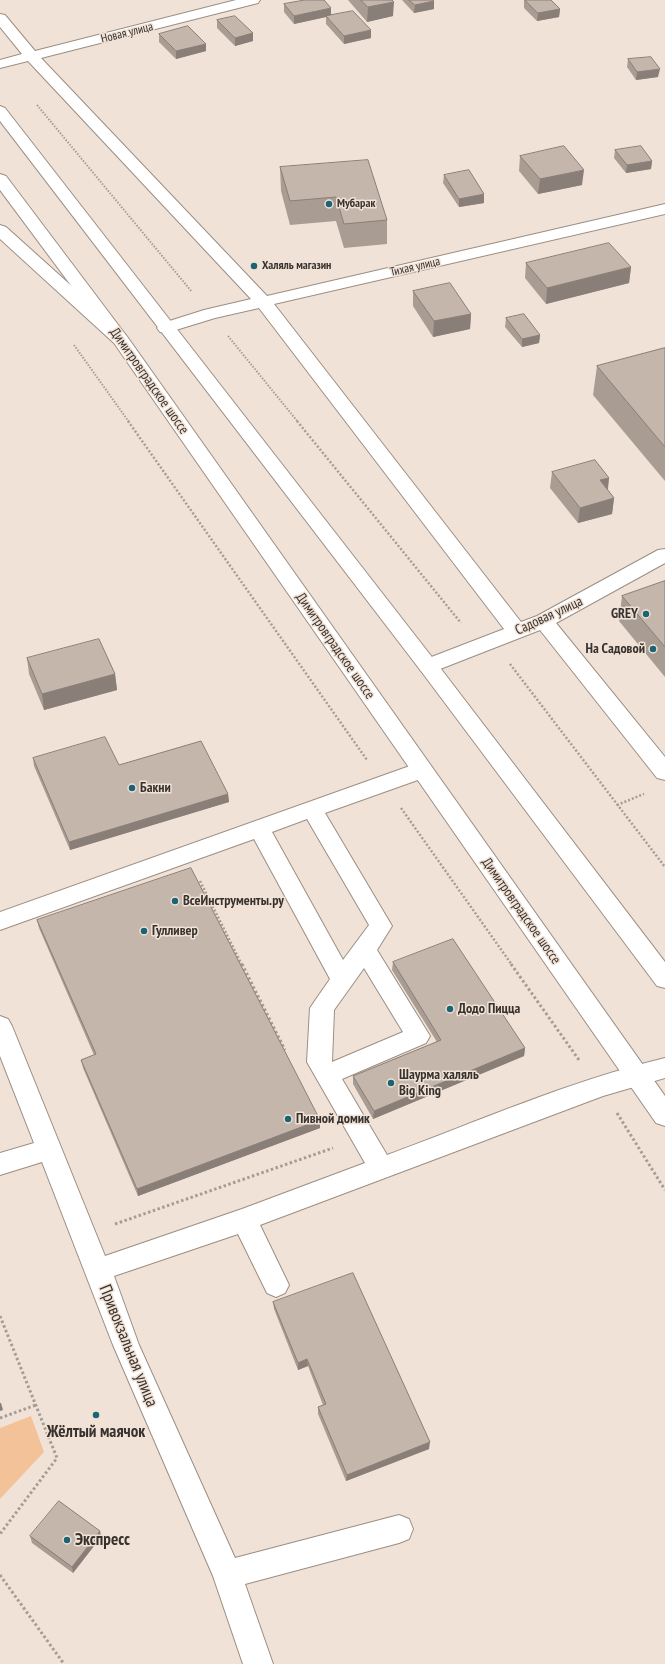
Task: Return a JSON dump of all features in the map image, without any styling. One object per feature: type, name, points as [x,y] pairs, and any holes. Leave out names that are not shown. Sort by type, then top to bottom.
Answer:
[{"type":"main road","name":"Новая улица","points":[[2,64],[253,0]]},
{"type":"main road","points":[[0,18],[32,56],[263,302],[517,632]]},
{"type":"main road","points":[[0,111],[428,666],[665,979]]},
{"type":"main road","name":"Димитровградское шоссе","points":[[0,180],[120,339],[665,1116]]},
{"type":"main road","name":"Тихая улица","points":[[166,328],[210,314],[665,209]]},
{"type":"main road","points":[[0,230],[120,339]]},
{"type":"main road","name":"Садовая улица","points":[[428,666],[544,621],[665,555]]},
{"type":"main road","points":[[544,621],[665,772]]},
{"type":"main road","points":[[0,921],[421,770]]},
{"type":"main road","points":[[312,809],[381,926],[322,1008],[319,1062],[382,1169]]},
{"type":"main road","points":[[259,828],[342,979]]},
{"type":"main road","points":[[327,1075],[418,1036],[364,949]]},
{"type":"main road","name":"Привокзальная улица","points":[[0,1026],[48,1149],[98,1270],[126,1345],[227,1574],[258,1664]]},
{"type":"main road","points":[[98,1270],[244,1220],[599,1087],[637,1074],[665,1068]]},
{"type":"main road","points":[[0,1164],[48,1149]]},
{"type":"main road","points":[[244,1220],[276,1284]]},
{"type":"main road","points":[[227,1574],[400,1529]]},
{"type":"path","points":[[2,64],[210,314],[480,646]]},
{"type":"path","points":[[74,345],[599,1087],[665,1190]]},
{"type":"path","points":[[617,805],[651,791]]},
{"type":"path","points":[[186,854],[289,1057]]},
{"type":"path","points":[[84,1235],[335,1148],[331,1141]]},
{"type":"path","points":[[0,1316],[57,1458],[0,1534]]},
{"type":"path","points":[[0,1418],[36,1405]]},
{"type":"path","points":[[0,1576],[64,1664]]},
{"type":"shaded area","points":[[31,1416],[44,1452],[0,1499],[0,1428]]},
{"type":"building","points":[[305,0],[324,0],[331,8],[294,16],[284,4]]},
{"type":"building","points":[[361,0],[392,0],[394,2],[368,7]]},
{"type":"building","points":[[409,0],[433,0],[434,1],[415,5]]},
{"type":"building","points":[[525,0],[551,0],[560,9],[538,13]]},
{"type":"building","points":[[353,11],[371,30],[344,36],[326,16]]},
{"type":"building","points":[[235,16],[253,33],[235,38],[217,20]]},
{"type":"building","points":[[188,26],[206,44],[176,51],[159,34]]},
{"type":"building","points":[[651,57],[660,69],[637,72],[628,59]]},
{"type":"building","points":[[564,146],[584,170],[540,179],[520,156]]},
{"type":"building","points":[[641,146],[652,161],[627,165],[615,150]]},
{"type":"building","points":[[368,160],[387,220],[344,224],[336,197],[290,201],[280,167]]},
{"type":"building","points":[[469,170],[484,194],[459,199],[444,175]]},
{"type":"building","points":[[609,243],[631,267],[547,288],[526,263]]},
{"type":"building","points":[[450,283],[471,314],[434,321],[413,291]]},
{"type":"building","points":[[524,314],[540,335],[522,339],[506,318]]},
{"type":"building","points":[[665,348],[665,447],[597,366]]},
{"type":"building","points":[[595,460],[609,478],[600,480],[614,498],[580,508],[552,472]]},
{"type":"building","points":[[665,581],[665,647],[622,596]]},
{"type":"building","points":[[99,639],[115,674],[42,694],[27,658]]},
{"type":"building","name":"Бакни","points":[[105,737],[119,765],[201,741],[228,794],[69,842],[33,758]]},
{"type":"building","points":[[191,868],[320,1120],[137,1189],[81,1060],[96,1054],[37,920]]},
{"type":"building","points":[[453,939],[525,1048],[374,1111],[353,1076],[441,1040],[393,962]]},
{"type":"building","points":[[353,1273],[430,1442],[347,1475],[318,1407],[326,1404],[307,1359],[298,1363],[273,1302]]},
{"type":"building","name":"Экспресс","points":[[59,1501],[100,1531],[72,1567],[30,1536]]},
{"type":"place","name":"Мубарак","points":[[329,204]]},
{"type":"place","name":"Халяль магазин","points":[[254,266]]},
{"type":"place","name":"GREY","points":[[646,614]]},
{"type":"place","name":"На Садовой","points":[[653,649]]},
{"type":"place","name":"Бакни","points":[[132,788]]},
{"type":"place","name":"ВсеИнструменты.ру","points":[[175,901]]},
{"type":"place","name":"Гулливер","points":[[144,931]]},
{"type":"place","name":"Додо Пицца","points":[[450,1009]]},
{"type":"place","name":"Шаурма халяль Big King","points":[[391,1083]]},
{"type":"place","name":"Пивной домик","points":[[288,1119]]},
{"type":"place","name":"Жёлтый маячок","points":[[96,1415]]},
{"type":"place","name":"Экспресс","points":[[67,1540]]}]
